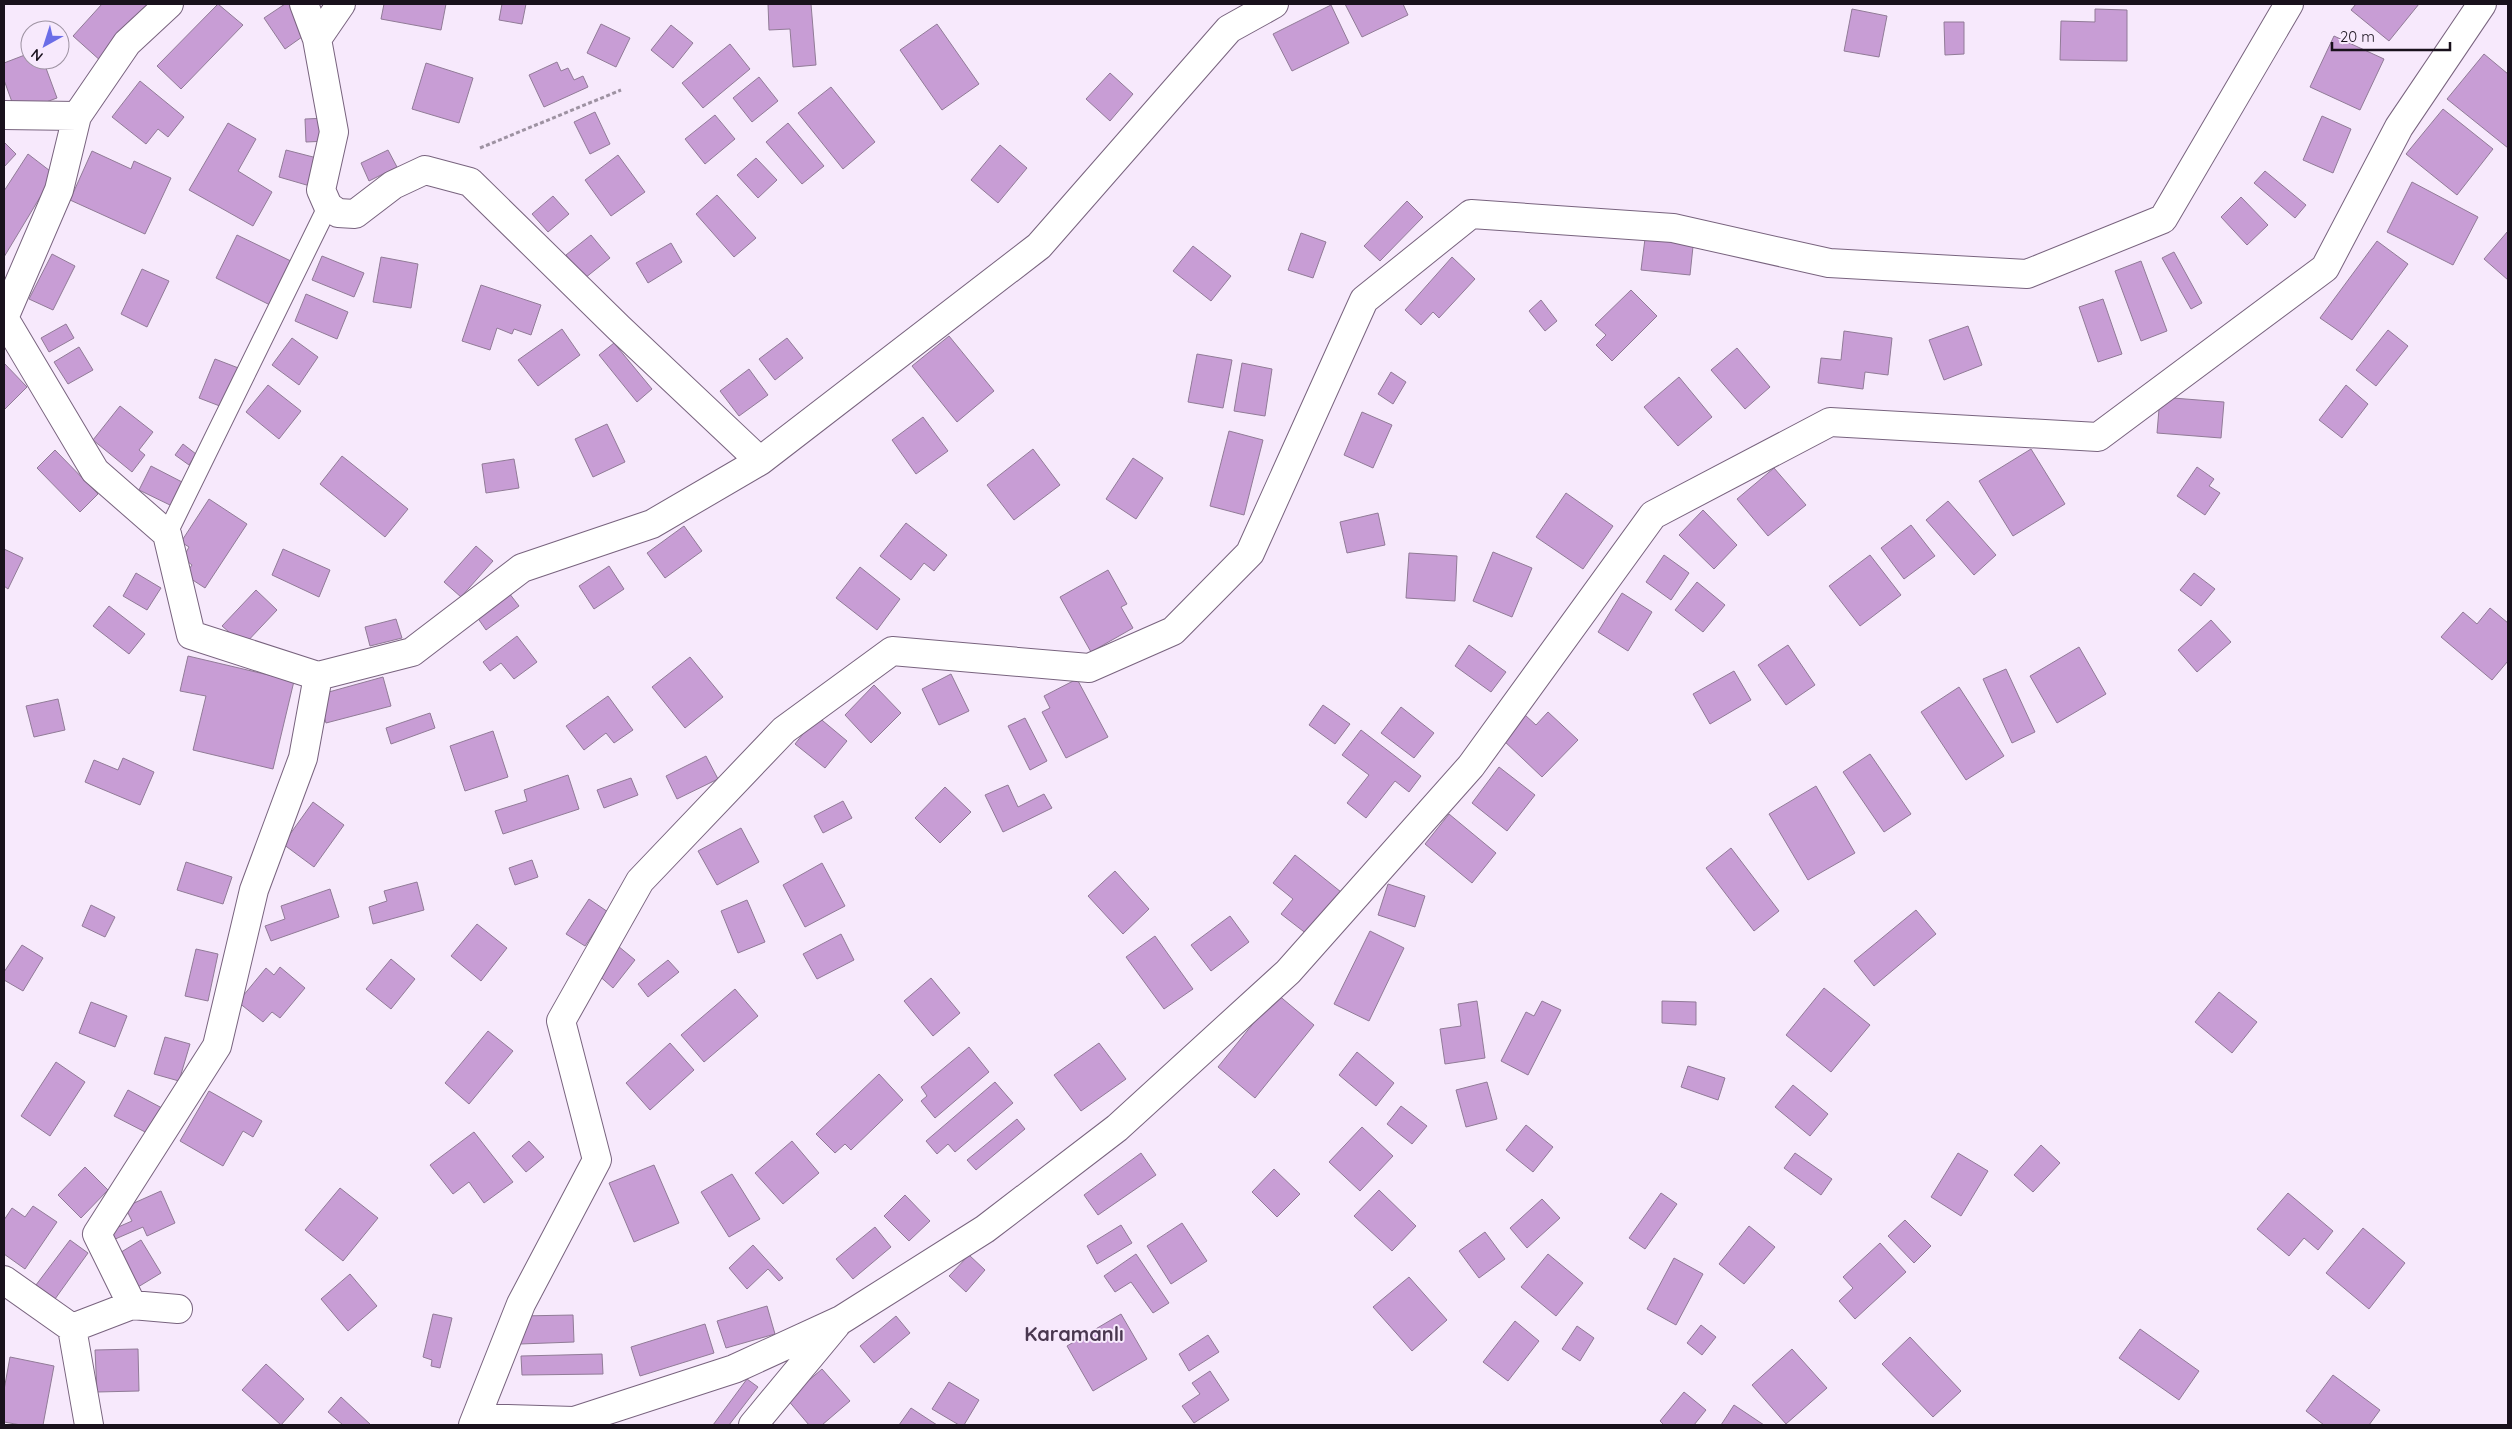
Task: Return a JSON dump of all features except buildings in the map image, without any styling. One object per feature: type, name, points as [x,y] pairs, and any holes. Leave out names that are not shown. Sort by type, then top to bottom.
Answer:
[{"type":"street","points":[[169,4],[128,43],[77,116],[59,190],[4,318],[96,471],[167,534],[191,635],[318,676],[412,652],[522,568],[652,524],[760,461],[1039,246],[1229,29],[1274,4]]},
{"type":"street","points":[[304,4],[317,39],[334,132],[321,190],[328,206],[338,213],[355,214],[393,185],[425,170],[470,182],[619,328],[760,461]]},
{"type":"street","points":[[317,39],[341,4]]},
{"type":"street","points":[[2289,4],[2164,219],[2027,274],[1829,263],[1673,228],[1471,214],[1364,300],[1250,553],[1173,631],[1089,668],[892,651],[784,730],[640,881],[561,1021],[597,1160],[521,1304],[475,1422],[574,1420],[734,1369],[840,1320],[986,1229],[1117,1128],[1288,972],[1471,766],[1653,516],[1830,422],[2098,437],[2325,268],[2399,127],[2482,4]]},
{"type":"street","points":[[4,115],[77,116]]},
{"type":"street","points":[[132,1305],[97,1234],[217,1046],[254,890],[303,758],[318,676]]},
{"type":"street","points":[[4,1280],[72,1328],[89,1425]]},
{"type":"street","points":[[72,1328],[132,1305],[178,1309]]},
{"type":"street","points":[[753,1425],[840,1320]]},
{"type":"lane","points":[[167,534],[328,206]]},
{"type":"path","points":[[478,148],[620,90]]},
{"type":"district","name":"Karamanlı","points":[[1074,1334]]}]
